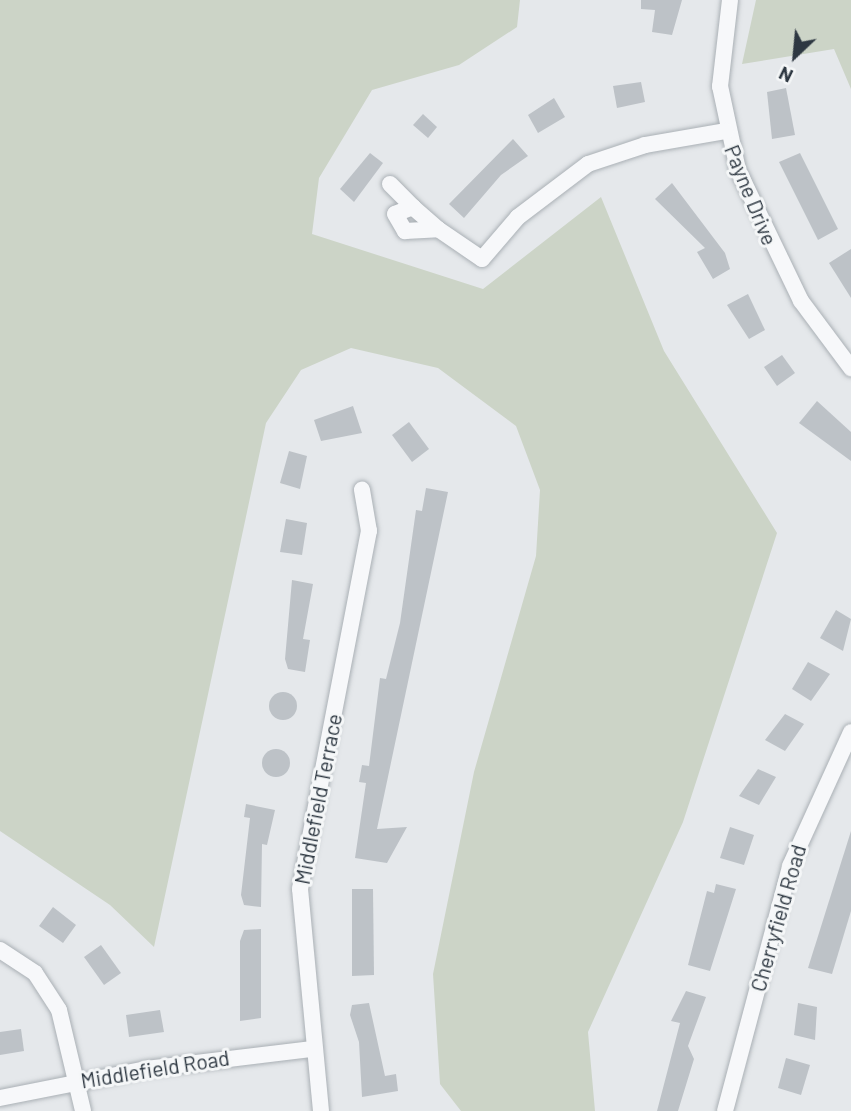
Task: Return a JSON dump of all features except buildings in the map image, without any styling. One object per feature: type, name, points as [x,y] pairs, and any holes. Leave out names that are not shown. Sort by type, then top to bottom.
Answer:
[{"type":"street","name":"Payne Drive","points":[[730,0],[720,65],[726,131],[778,260],[851,368]]},
{"type":"street","points":[[390,184],[438,229],[482,259],[527,209],[588,164],[645,145],[726,131]]},
{"type":"street","points":[[413,206],[395,214],[398,226],[438,229]]},
{"type":"street","name":"Middlefield Terrace","points":[[321,1111],[311,1049],[300,889],[369,531],[362,490]]},
{"type":"street","name":"Cherryfield Road","points":[[725,1111],[790,866],[851,732]]},
{"type":"street","points":[[0,950],[35,973],[52,997],[78,1080],[83,1111]]},
{"type":"street","name":"Middlefield Road","points":[[0,1098],[78,1080],[311,1049]]},
{"type":"shaded area","points":[[0,0],[520,0],[517,27],[459,65],[372,90],[319,178],[312,234],[483,289],[601,197],[664,351],[777,533],[683,822],[588,1032],[595,1111],[461,1111],[440,1084],[433,974],[474,772],[536,556],[540,490],[516,426],[438,368],[351,348],[301,370],[266,423],[154,947],[110,905],[0,831]]},
{"type":"shaded area","points":[[756,0],[851,0],[851,89],[834,49],[742,64]]}]
